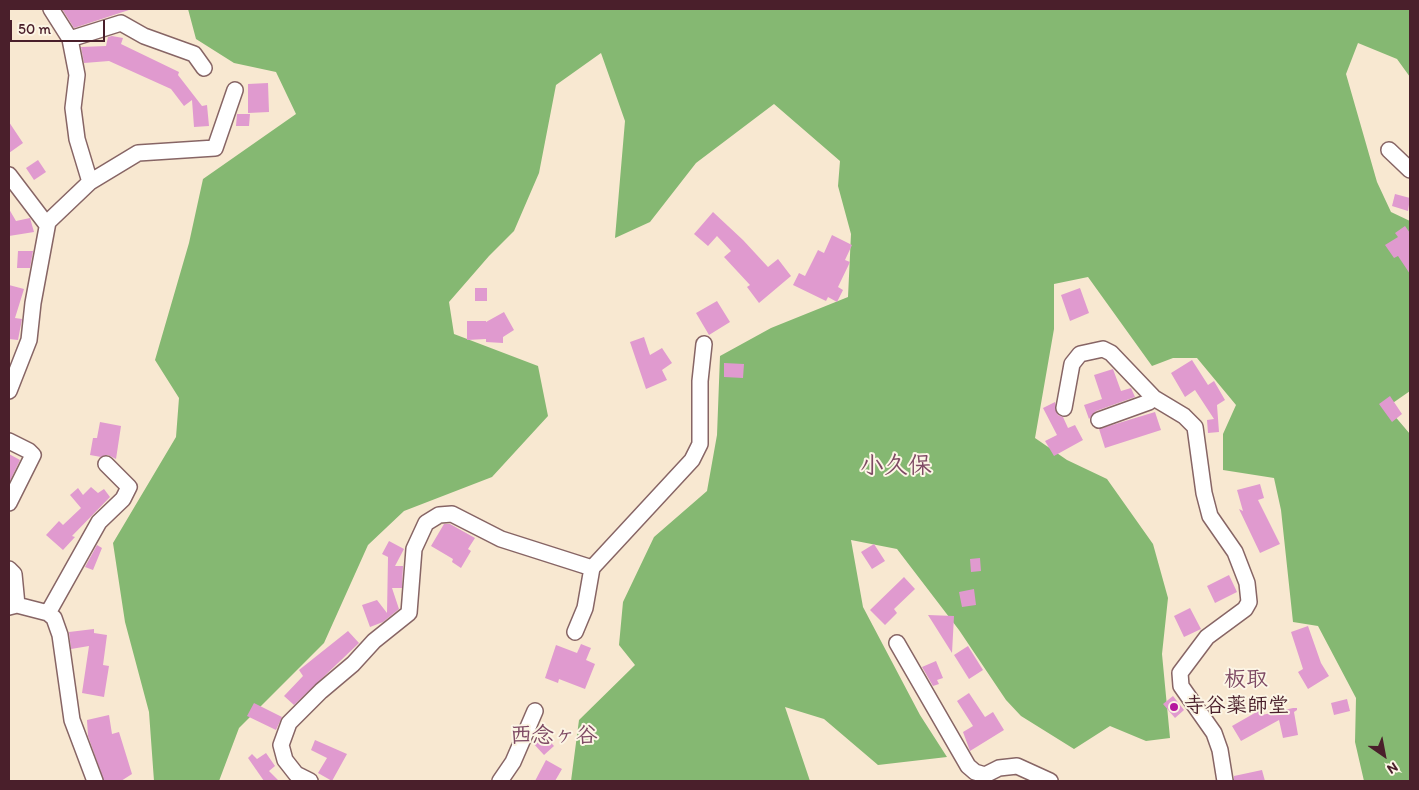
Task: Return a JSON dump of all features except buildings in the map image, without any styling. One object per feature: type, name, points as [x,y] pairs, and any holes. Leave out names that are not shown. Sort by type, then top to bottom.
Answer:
[{"type":"street","points":[[51,9],[70,39],[77,75],[72,108],[76,138],[90,182]]},
{"type":"street","points":[[70,39],[121,23],[144,36],[194,54],[204,68]]},
{"type":"street","points":[[9,390],[30,340],[33,303],[47,225],[90,182],[138,153],[216,148],[235,90]]},
{"type":"street","points":[[1389,150],[1410,170]]},
{"type":"street","points":[[9,175],[47,225]]},
{"type":"street","points":[[575,632],[585,608],[592,568],[692,460],[700,444],[700,381],[704,344]]},
{"type":"street","points":[[1064,408],[1072,364],[1080,354],[1103,349],[1111,353],[1154,398],[1184,416],[1195,428],[1204,493],[1210,516],[1235,552],[1247,583],[1249,602],[1245,609],[1207,637],[1180,673],[1181,686],[1214,733],[1220,750],[1224,781]]},
{"type":"street","points":[[1099,420],[1149,402],[1154,398]]},
{"type":"street","points":[[9,441],[33,455],[9,503]]},
{"type":"street","points":[[48,613],[99,522],[123,499],[129,487],[106,464]]},
{"type":"street","points":[[310,781],[296,774],[285,760],[281,745],[289,723],[321,691],[354,664],[374,641],[408,613],[414,549],[426,523],[439,515],[452,514],[502,539],[592,568]]},
{"type":"street","points":[[9,569],[14,574],[13,606],[48,613],[54,618],[60,635],[72,720],[95,781]]},
{"type":"street","points":[[897,643],[968,766],[984,778],[999,768],[1017,766],[1050,781]]},
{"type":"street","points":[[500,781],[514,762],[535,711]]},
{"type":"green space","points":[[188,9],[1410,9],[1410,77],[1397,59],[1358,43],[1346,74],[1377,182],[1391,212],[1410,221],[1410,391],[1387,407],[1410,434],[1410,781],[1364,781],[1355,742],[1356,698],[1318,626],[1293,622],[1281,510],[1274,478],[1223,470],[1223,434],[1236,405],[1197,358],[1173,358],[1152,366],[1088,277],[1054,284],[1054,329],[1035,438],[1067,460],[1107,479],[1153,544],[1168,598],[1162,654],[1170,738],[1146,741],[1110,726],[1074,749],[1021,716],[1006,700],[959,630],[897,549],[851,540],[863,607],[920,715],[947,757],[878,765],[824,719],[785,707],[810,781],[571,781],[579,720],[635,665],[619,645],[623,602],[654,537],[707,491],[717,435],[720,356],[771,328],[848,297],[851,234],[838,186],[840,161],[774,104],[696,163],[650,222],[615,238],[625,121],[601,53],[556,85],[539,173],[514,231],[489,256],[449,302],[454,334],[538,366],[548,416],[492,477],[404,511],[368,545],[324,643],[239,728],[219,781],[154,781],[149,712],[125,622],[113,543],[176,437],[179,398],[155,360],[189,243],[203,179],[296,114],[276,72],[234,63],[196,39]]},
{"type":"place","name":"寺谷薬師堂","points":[[1174,707]]},
{"type":"district","name":"小久保","points":[[896,467]]},
{"type":"district","name":"板取","points":[[1246,680]]},
{"type":"district","name":"西念ヶ谷","points":[[554,736]]}]
